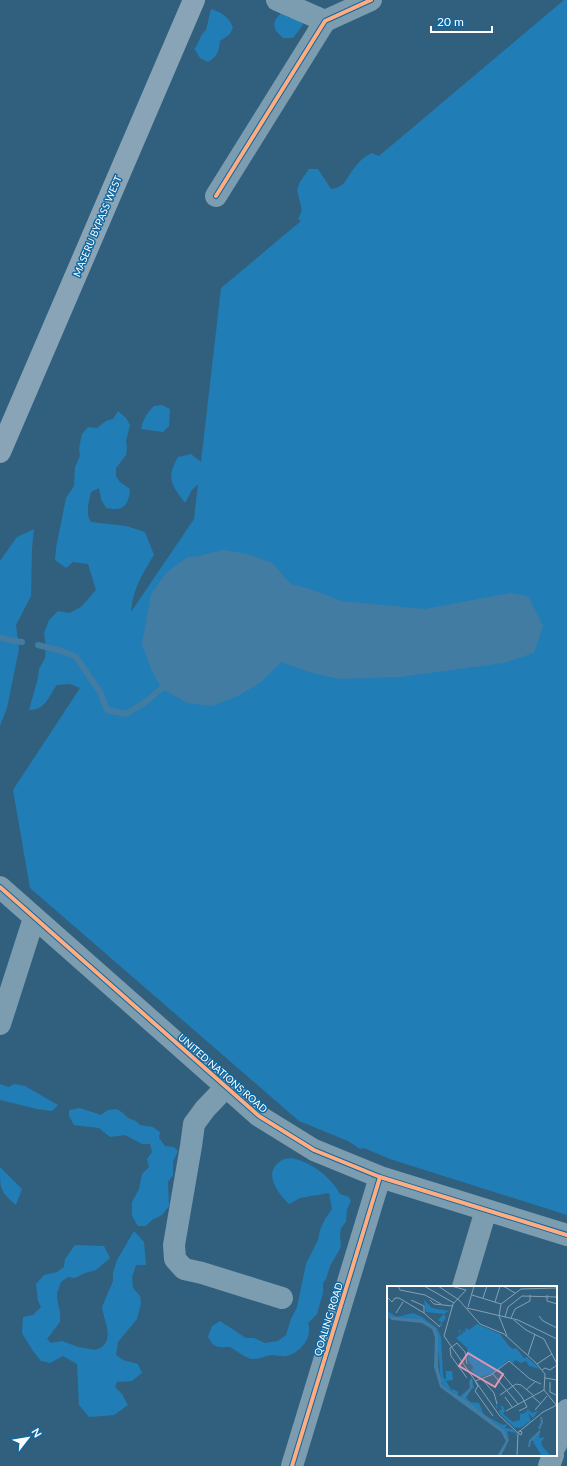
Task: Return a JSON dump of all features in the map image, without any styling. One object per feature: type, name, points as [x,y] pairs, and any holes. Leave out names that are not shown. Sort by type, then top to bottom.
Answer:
[{"type":"main road","name":"MASERU BYPASS WEST","points":[[0,452],[194,0]]},
{"type":"street","points":[[277,0],[325,21]]},
{"type":"street","points":[[216,196],[325,21],[371,0]]},
{"type":"street","name":"UNITED NATIONS ROAD","points":[[0,887],[259,1116],[314,1150],[380,1177],[567,1235]]},
{"type":"street","points":[[0,1024],[34,918]]},
{"type":"street","points":[[226,1087],[205,1109],[194,1124],[174,1245],[175,1259],[184,1269],[202,1272],[282,1298]]},
{"type":"street","name":"QOALING ROAD","points":[[292,1466],[380,1177]]},
{"type":"street","points":[[463,1286],[486,1210]]},
{"type":"street","points":[[557,1442],[567,1410]]},
{"type":"street","points":[[549,1466],[553,1456]]},
{"type":"shaded area","points":[[564,0],[567,0],[567,1215],[390,1159],[364,1148],[360,1149],[348,1141],[299,1121],[30,888],[13,790],[80,688],[70,684],[57,685],[46,702],[40,708],[29,710],[39,669],[45,658],[46,647],[44,633],[49,620],[58,611],[69,613],[81,607],[96,590],[88,564],[73,562],[66,568],[55,560],[66,498],[74,486],[75,467],[80,456],[79,448],[82,434],[88,427],[97,428],[106,421],[113,419],[118,411],[126,418],[130,425],[126,441],[126,455],[116,468],[116,476],[120,482],[130,489],[128,500],[124,506],[120,508],[106,508],[101,499],[99,488],[91,492],[88,515],[91,522],[126,526],[145,532],[154,555],[142,575],[136,589],[133,597],[131,612],[194,519],[198,484],[192,490],[185,503],[173,486],[171,476],[178,457],[191,454],[201,462],[221,288],[301,221],[298,219],[302,210],[297,190],[300,182],[309,169],[318,169],[331,189],[340,186],[346,181],[359,162],[371,153],[379,156]]},
{"type":"shaded area","points":[[211,9],[224,15],[233,27],[230,34],[220,41],[218,51],[208,62],[200,58],[194,48],[206,30]]},
{"type":"shaded area","points":[[282,12],[289,18],[300,16],[303,25],[293,38],[283,38],[276,31],[274,24]]},
{"type":"shaded area","points":[[162,405],[170,409],[169,426],[163,432],[141,429],[144,419],[154,406]]},
{"type":"shaded area","points":[[34,529],[31,596],[16,625],[19,649],[7,708],[0,726],[0,561],[17,537]]},
{"type":"shaded area","points":[[223,550],[248,554],[272,563],[291,584],[316,591],[341,601],[425,609],[510,593],[528,596],[543,626],[534,653],[503,663],[400,677],[340,679],[312,673],[281,662],[261,682],[240,695],[212,706],[187,703],[162,689],[151,669],[142,644],[151,594],[166,573],[187,557],[199,556]]},
{"type":"shaded area","points":[[0,1084],[9,1087],[14,1084],[25,1086],[58,1105],[52,1111],[0,1100]]},
{"type":"shaded area","points":[[80,1108],[101,1115],[108,1110],[117,1109],[140,1125],[153,1127],[160,1132],[159,1138],[165,1146],[174,1147],[178,1151],[173,1162],[173,1175],[168,1182],[169,1206],[162,1215],[152,1220],[146,1226],[138,1226],[132,1216],[132,1202],[139,1189],[142,1174],[149,1167],[147,1159],[152,1152],[150,1144],[142,1144],[125,1135],[110,1137],[99,1128],[74,1125],[69,1116],[69,1110]]},
{"type":"shaded area","points":[[290,1158],[297,1159],[312,1166],[326,1176],[340,1194],[349,1197],[351,1201],[347,1209],[346,1222],[341,1228],[341,1247],[330,1266],[326,1279],[323,1283],[323,1293],[317,1314],[308,1323],[309,1334],[305,1343],[297,1351],[287,1356],[270,1355],[251,1359],[230,1347],[219,1347],[213,1344],[208,1337],[212,1326],[220,1321],[246,1338],[254,1338],[265,1343],[278,1341],[286,1335],[297,1307],[306,1264],[318,1240],[320,1230],[325,1219],[332,1209],[329,1193],[300,1198],[289,1204],[282,1196],[275,1186],[272,1175],[273,1170],[281,1161]]},
{"type":"shaded area","points":[[0,1167],[22,1189],[16,1205],[2,1189]]},
{"type":"shaded area","points":[[134,1231],[144,1242],[146,1265],[136,1265],[132,1277],[133,1288],[140,1296],[141,1303],[137,1319],[118,1342],[116,1355],[123,1360],[138,1364],[142,1373],[132,1381],[117,1382],[115,1387],[122,1394],[128,1405],[114,1415],[89,1417],[79,1405],[77,1364],[63,1356],[50,1363],[41,1361],[22,1333],[23,1317],[33,1315],[41,1307],[38,1301],[36,1284],[44,1275],[57,1272],[64,1267],[65,1259],[75,1245],[104,1246],[110,1258],[96,1270],[75,1278],[68,1277],[61,1282],[57,1293],[60,1322],[47,1339],[51,1343],[62,1341],[78,1347],[96,1350],[103,1346],[107,1341],[108,1331],[102,1307],[113,1281],[113,1273],[117,1260]]},
{"type":"waterway","points":[[0,637],[22,642]]},
{"type":"waterway","points":[[38,645],[62,651],[76,657],[100,692],[107,710],[126,714],[144,703],[167,684]]},
{"type":"cycle path","points":[[216,196],[325,21],[371,0]]},
{"type":"cycle path","points":[[0,887],[259,1116],[314,1150],[380,1177],[567,1235]]},
{"type":"cycle path","points":[[292,1466],[380,1177]]}]
